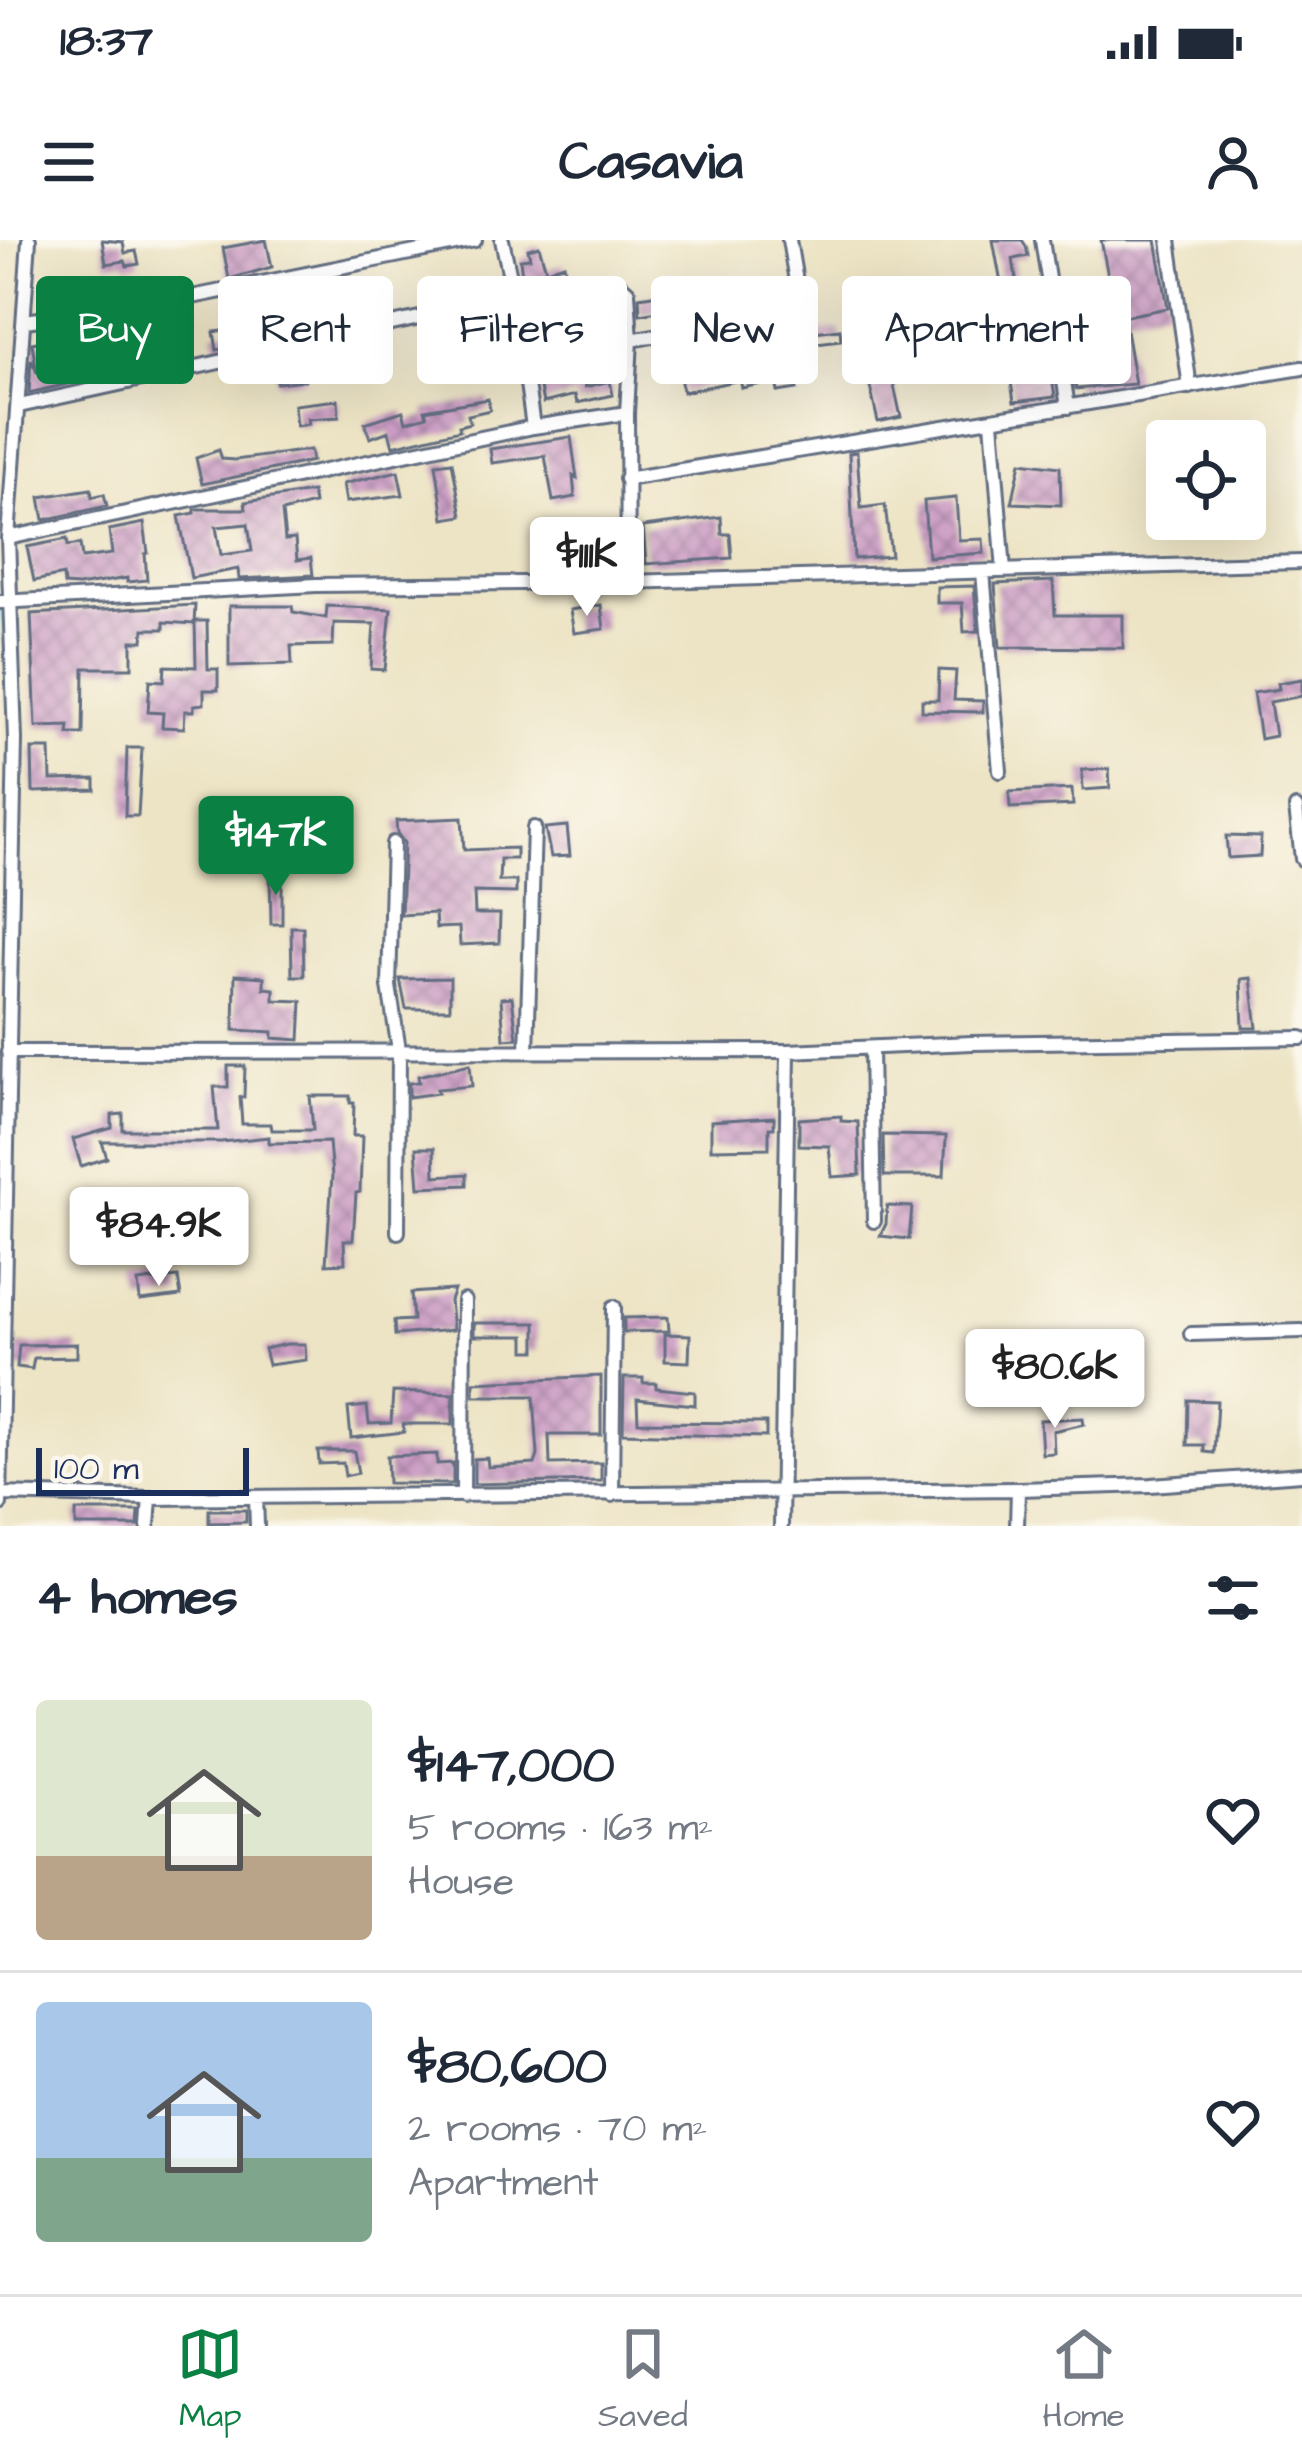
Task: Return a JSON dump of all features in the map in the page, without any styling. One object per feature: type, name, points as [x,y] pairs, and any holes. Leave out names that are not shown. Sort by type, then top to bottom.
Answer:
[{"type":"street","points":[[0,1504],[15,739],[5,601],[29,240]]},
{"type":"street","points":[[25,321],[182,299],[475,240]]},
{"type":"street","points":[[502,240],[510,276]]},
{"type":"street","points":[[631,340],[791,311],[799,299],[789,240]]},
{"type":"street","points":[[1042,240],[1068,407]]},
{"type":"street","points":[[1169,240],[1190,387]]},
{"type":"street","points":[[627,291],[631,340],[628,582]]},
{"type":"street","points":[[19,406],[417,321]]},
{"type":"street","points":[[626,479],[1302,368]]},
{"type":"street","points":[[527,384],[533,427]]},
{"type":"street","points":[[8,538],[533,427],[627,413]]},
{"type":"street","points":[[992,421],[1004,571]]},
{"type":"street","points":[[5,601],[316,585],[628,582],[1302,562]]},
{"type":"street","points":[[983,572],[1000,771]]},
{"type":"street","points":[[1296,808],[1302,859]]},
{"type":"street","points":[[527,1051],[533,828]]},
{"type":"street","points":[[393,843],[389,986],[400,1050],[398,1232]]},
{"type":"street","points":[[8,1052],[788,1052],[1302,1038]]},
{"type":"street","points":[[871,1048],[874,1221]]},
{"type":"street","points":[[781,1526],[788,1052]]},
{"type":"street","points":[[463,1496],[464,1301]]},
{"type":"street","points":[[612,1495],[614,1307]]},
{"type":"street","points":[[1191,1334],[1302,1331]]},
{"type":"street","points":[[1,1494],[150,1498],[1018,1489],[1302,1474]]},
{"type":"street","points":[[1017,1526],[1018,1489]]},
{"type":"street","points":[[256,1497],[256,1526]]},
{"type":"street","points":[[148,1526],[150,1498]]},
{"type":"building","points":[[102,240],[123,242],[125,253],[136,251],[139,264],[106,264]]},
{"type":"building","points":[[266,240],[272,267],[228,276],[223,248]]},
{"type":"building","points":[[993,240],[1022,240],[1028,256],[1013,259],[1016,276],[1000,276]]},
{"type":"building","points":[[1101,240],[1156,240],[1168,308],[1131,315],[1131,276],[1108,276]]},
{"type":"building","points":[[539,246],[546,270],[564,264],[567,275],[522,276],[520,259],[530,258],[528,249]]},
{"type":"building","points":[[651,295],[651,312],[640,314],[639,297]]},
{"type":"building","points":[[840,329],[841,340],[818,343],[818,332]]},
{"type":"building","points":[[31,359],[36,384],[67,384],[29,393]]},
{"type":"building","points":[[1131,360],[1135,384],[1076,389],[1075,384],[1131,384]]},
{"type":"building","points":[[539,384],[611,384],[613,395],[577,403],[575,395],[543,403]]},
{"type":"building","points":[[681,384],[721,384],[683,392]]},
{"type":"building","points":[[777,384],[796,384],[797,389],[778,392]]},
{"type":"building","points":[[869,384],[894,384],[901,417],[878,422]]},
{"type":"building","points":[[1011,384],[1053,384],[1055,397],[1014,402]]},
{"type":"building","points":[[488,399],[490,410],[468,415],[470,423],[459,426],[460,430],[393,446],[389,431],[370,438],[365,423],[403,411],[406,422],[427,416],[425,410]]},
{"type":"building","points":[[338,400],[339,417],[308,419],[309,424],[296,426],[294,405]]},
{"type":"building","points":[[571,437],[575,497],[553,501],[545,456],[492,463],[490,449]]},
{"type":"building","points":[[219,450],[222,459],[235,460],[310,450],[312,461],[202,484],[196,458]]},
{"type":"building","points":[[857,452],[861,508],[885,505],[891,556],[854,559],[849,453]]},
{"type":"building","points":[[452,462],[462,516],[444,519],[436,464]]},
{"type":"building","points":[[1021,462],[1060,467],[1061,505],[1012,503]]},
{"type":"building","points":[[398,471],[403,495],[346,502],[343,484]]},
{"type":"building","points":[[91,489],[92,497],[104,494],[107,506],[44,520],[40,497]]},
{"type":"building","points":[[312,492],[314,504],[282,512],[285,540],[295,539],[297,560],[311,558],[313,575],[239,579],[238,569],[191,578],[179,516],[195,513],[195,509],[246,509],[245,502]],"holes":[[[248,524],[252,551],[221,555],[216,527]]]},
{"type":"building","points":[[956,498],[959,540],[983,539],[984,553],[928,557],[924,501]]},
{"type":"building","points":[[721,517],[722,534],[730,534],[732,558],[646,564],[643,527]]},
{"type":"building","points":[[144,523],[147,580],[127,582],[127,578],[78,586],[64,585],[63,575],[34,581],[27,547],[67,539],[68,546],[80,544],[82,558],[112,554],[109,530]]},
{"type":"building","points":[[1053,581],[1055,615],[1123,615],[1123,648],[1000,647],[995,584]]},
{"type":"building","points":[[974,586],[978,631],[964,632],[962,603],[937,603],[937,587]]},
{"type":"building","points":[[195,605],[194,624],[164,622],[164,629],[144,629],[143,641],[132,641],[132,668],[84,668],[83,734],[68,734],[69,726],[36,727],[31,614]]},
{"type":"building","points":[[601,605],[604,629],[574,633],[570,610]]},
{"type":"building","points":[[229,606],[292,606],[293,612],[326,618],[327,606],[391,609],[385,670],[371,669],[374,624],[334,623],[333,645],[291,646],[292,664],[229,666]]},
{"type":"building","points":[[195,621],[207,621],[208,669],[218,669],[218,690],[204,690],[204,704],[185,711],[184,728],[162,727],[163,713],[148,712],[150,680],[164,681],[165,666],[196,667]]},
{"type":"building","points":[[939,670],[956,671],[954,700],[983,701],[983,712],[922,711],[922,700],[938,700]]},
{"type":"building","points":[[1302,679],[1302,696],[1270,702],[1275,736],[1260,739],[1253,693]]},
{"type":"building","points":[[127,748],[142,748],[138,816],[125,816]]},
{"type":"building","points":[[32,749],[50,749],[51,780],[95,779],[95,790],[33,792]]},
{"type":"building","points":[[1109,769],[1110,788],[1083,790],[1082,770]]},
{"type":"building","points":[[1072,789],[1073,805],[1010,808],[1009,792]]},
{"type":"building","points":[[462,818],[464,850],[516,848],[516,859],[500,859],[499,881],[516,881],[516,893],[474,892],[475,914],[500,914],[499,943],[460,945],[459,927],[436,928],[435,913],[401,915],[404,843],[396,821]]},
{"type":"building","points":[[567,826],[570,856],[551,857],[545,828]]},
{"type":"building","points":[[1226,836],[1261,837],[1260,856],[1228,858]]},
{"type":"building","points":[[270,872],[282,872],[282,924],[271,924]]},
{"type":"building","points":[[291,927],[303,927],[304,976],[292,976]]},
{"type":"building","points":[[235,975],[264,977],[264,988],[274,989],[274,1000],[302,1001],[300,1040],[273,1038],[273,1032],[234,1030]]},
{"type":"building","points":[[450,978],[450,1009],[406,1009],[400,979]]},
{"type":"building","points":[[1251,978],[1257,1028],[1243,1028],[1241,979]]},
{"type":"building","points":[[512,997],[517,1038],[504,1039],[501,998]]},
{"type":"building","points":[[470,1064],[472,1086],[409,1097],[409,1083],[419,1082],[418,1076]]},
{"type":"building","points":[[228,1066],[245,1066],[242,1124],[313,1130],[310,1096],[350,1096],[353,1136],[362,1136],[360,1192],[356,1193],[353,1240],[344,1240],[345,1263],[326,1264],[332,1176],[329,1142],[269,1143],[269,1137],[102,1142],[107,1158],[81,1166],[73,1139],[112,1128],[112,1115],[123,1114],[123,1130],[218,1130],[214,1087],[228,1087]]},
{"type":"building","points":[[841,1116],[841,1121],[858,1122],[860,1175],[832,1177],[829,1146],[799,1145],[799,1119]]},
{"type":"building","points":[[774,1117],[769,1148],[711,1149],[711,1121]]},
{"type":"building","points":[[883,1135],[946,1136],[944,1176],[884,1176]]},
{"type":"building","points":[[416,1148],[434,1148],[435,1176],[467,1174],[467,1185],[419,1187]]},
{"type":"building","points":[[887,1206],[912,1207],[909,1239],[880,1236]]},
{"type":"building","points":[[234,1227],[242,1259],[173,1261],[171,1229]]},
{"type":"building","points":[[178,1277],[181,1296],[140,1301],[138,1282]]},
{"type":"building","points":[[454,1290],[450,1301],[453,1330],[395,1335],[394,1321],[413,1320],[411,1293]]},
{"type":"building","points":[[668,1317],[669,1331],[624,1332],[624,1318]]},
{"type":"building","points":[[474,1323],[536,1323],[536,1351],[525,1351],[525,1336],[474,1336]]},
{"type":"building","points":[[665,1334],[690,1335],[689,1362],[665,1361]]},
{"type":"building","points":[[77,1344],[77,1357],[34,1358],[32,1369],[17,1367],[19,1345]]},
{"type":"building","points":[[305,1344],[306,1360],[268,1365],[264,1349]]},
{"type":"building","points":[[601,1376],[601,1435],[549,1435],[550,1464],[601,1463],[601,1481],[474,1484],[474,1459],[487,1458],[488,1467],[535,1464],[538,1455],[534,1396],[474,1396],[474,1382]]},
{"type":"building","points":[[624,1378],[643,1378],[643,1383],[656,1383],[656,1388],[695,1392],[695,1405],[637,1399],[638,1422],[766,1423],[766,1437],[623,1433]]},
{"type":"building","points":[[393,1392],[453,1394],[453,1424],[403,1424],[404,1432],[351,1438],[348,1408],[367,1406],[369,1424],[391,1423]]},
{"type":"building","points":[[1188,1400],[1217,1401],[1214,1453],[1204,1452],[1204,1445],[1187,1445]]},
{"type":"building","points":[[1083,1418],[1084,1424],[1053,1431],[1054,1453],[1042,1454],[1040,1420]]},
{"type":"building","points":[[318,1451],[354,1451],[358,1473],[345,1476],[343,1463],[319,1464]]},
{"type":"building","points":[[437,1454],[437,1464],[453,1463],[453,1484],[388,1483],[387,1456]]},
{"type":"building","points":[[209,1510],[246,1510],[246,1522],[209,1523]]},
{"type":"building","points":[[76,1511],[139,1511],[138,1526],[76,1526]]},
{"type":"waterway","points":[[2,610],[6,643]]}]
